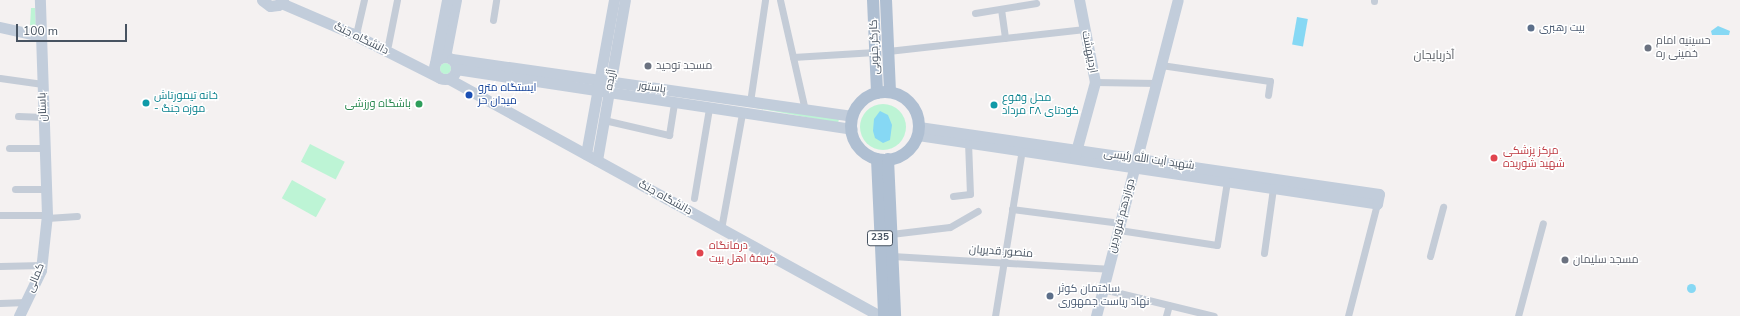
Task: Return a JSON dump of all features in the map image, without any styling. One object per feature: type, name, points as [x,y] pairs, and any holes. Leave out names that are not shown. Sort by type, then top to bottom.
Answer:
[{"type":"main road","name":"باستان","points":[[40,0],[47,216]]},
{"type":"main road","points":[[262,0],[270,6],[284,1]]},
{"type":"main road","points":[[446,68],[447,0]]},
{"type":"main road","points":[[446,68],[456,0]]},
{"type":"main road","name":"آژیده","points":[[597,160],[604,120],[604,86],[614,0]]},
{"type":"main road","name":"آژیده","points":[[586,154],[625,0]]},
{"type":"main road","name":"کارگر جنوبی","points":[[873,0],[877,93]]},
{"type":"main road","name":"کارگر جنوبی","points":[[886,0],[890,92]]},
{"type":"main road","name":"اردیبهشت","points":[[1075,154],[1095,82],[1079,0]]},
{"type":"main road","name":"دوازدهم فروردین","points":[[1096,316],[1178,0]]},
{"type":"main road","name":"دانشگاه جنگ","points":[[284,1],[357,30],[388,46],[446,68],[462,86],[880,316]]},
{"type":"main road","name":"دانشگاه جنگ","points":[[284,1],[351,33],[446,68]]},
{"type":"main road","points":[[0,28],[41,36]]},
{"type":"main road","name":"پاستور","points":[[446,68],[604,86],[674,102],[851,129]]},
{"type":"main road","name":"پاستور","points":[[624,90],[724,98],[852,116]]},
{"type":"main road","points":[[890,92],[909,102],[915,111],[918,131],[907,152],[883,159],[858,146],[851,129],[852,116],[859,104],[877,93],[890,92]]},
{"type":"main road","points":[[722,110],[724,98]]},
{"type":"main road","name":"شهید آیت الله رئیسی","points":[[918,131],[968,142],[1022,150],[1075,154]]},
{"type":"main road","name":"شهید آیت الله رئیسی","points":[[918,131],[1378,199]]},
{"type":"main road","name":"235","points":[[883,159],[891,234],[895,316]]},
{"type":"main road","name":"235","points":[[883,159],[884,316]]},
{"type":"main road","name":"شهید آیت الله رئیسی","points":[[1136,163],[1227,181],[1273,188],[1378,199]]},
{"type":"main road","name":"کمالی","points":[[19,316],[43,265],[47,216]]},
{"type":"street","points":[[357,30],[364,0]]},
{"type":"street","points":[[388,46],[397,0]]},
{"type":"street","points":[[493,20],[496,0]]},
{"type":"street","points":[[750,102],[765,0]]},
{"type":"street","points":[[780,0],[805,110]]},
{"type":"street","points":[[975,12],[1036,3]]},
{"type":"street","points":[[1001,9],[1005,38]]},
{"type":"street","points":[[888,51],[1085,29]]},
{"type":"street","points":[[793,57],[875,52]]},
{"type":"street","points":[[1161,65],[1270,81],[1268,95]]},
{"type":"street","points":[[0,78],[43,84]]},
{"type":"street","points":[[1095,82],[1157,83]]},
{"type":"street","points":[[604,120],[669,135],[674,102]]},
{"type":"street","points":[[694,198],[709,108]]},
{"type":"street","points":[[722,229],[730,159],[742,113]]},
{"type":"street","points":[[18,116],[44,117]]},
{"type":"street","points":[[953,196],[970,194],[968,142]]},
{"type":"street","points":[[9,148],[44,148]]},
{"type":"street","points":[[995,316],[1022,150]]},
{"type":"street","points":[[1012,209],[1217,245],[1227,181]]},
{"type":"street","points":[[1264,253],[1273,188]]},
{"type":"street","points":[[15,189],[46,189]]},
{"type":"street","points":[[1348,316],[1378,199]]},
{"type":"street","points":[[1430,256],[1443,207]]},
{"type":"street","points":[[891,234],[944,229],[978,211]]},
{"type":"street","points":[[0,215],[77,216]]},
{"type":"street","points":[[1518,316],[1543,223]]},
{"type":"street","name":"منصور قدیریان","points":[[892,256],[1108,270]]},
{"type":"street","points":[[0,266],[43,265]]},
{"type":"street","points":[[1103,289],[1214,316]]},
{"type":"street","points":[[0,303],[26,302]]},
{"type":"street","points":[[1166,316],[1169,305]]},
{"type":"green space","points":[[31,8],[35,8],[36,27],[30,27]]},
{"type":"green space","points":[[445,62],[449,64],[451,68],[449,72],[445,74],[441,72],[439,68],[441,64]]},
{"type":"green space","points":[[883,104],[896,108],[902,114],[906,127],[902,140],[896,146],[883,150],[870,146],[864,140],[860,127],[864,114],[870,108]]},
{"type":"green space","points":[[756,108],[759,108],[839,119],[838,123]]},
{"type":"green space","points":[[310,144],[345,162],[336,180],[301,162]]},
{"type":"green space","points":[[292,180],[326,199],[316,217],[282,198]]},
{"type":"water","points":[[1297,17],[1308,19],[1303,46],[1292,45]]},
{"type":"water","points":[[1718,26],[1730,31],[1729,35],[1712,35],[1711,31]]},
{"type":"water","points":[[880,111],[888,115],[892,125],[890,140],[883,143],[875,138],[873,131],[874,119]]},
{"type":"water","points":[[1691,283],[1696,288],[1691,293],[1686,288]]},
{"type":"place","name":"بیت رهبری","points":[[1531,28]]},
{"type":"place","name":"حسینیه امام خمینی ره","points":[[1648,48]]},
{"type":"place","name":"مسجد توحید","points":[[648,66]]},
{"type":"place","name":"ایستگاه مترو میدان حر","points":[[469,95]]},
{"type":"place","name":"خانه تیمورتاش - موزه جنگ","points":[[146,103]]},
{"type":"place","name":"باشگاه ورزشی","points":[[419,104]]},
{"type":"place","name":"محل وقوع کودتای ۲۸ مرداد","points":[[994,105]]},
{"type":"place","name":"مرکز پزشکی شهید شوریده","points":[[1494,158]]},
{"type":"place","name":"درمانگاه کریمهٔ اهل بیت","points":[[700,253]]},
{"type":"place","name":"مسجد سلیمان","points":[[1565,260]]},
{"type":"place","name":"ساختمان کوثر نهاد ریاست جمهوری","points":[[1050,296]]},
{"type":"district","name":"آذربایجان","points":[[1434,56]]}]
